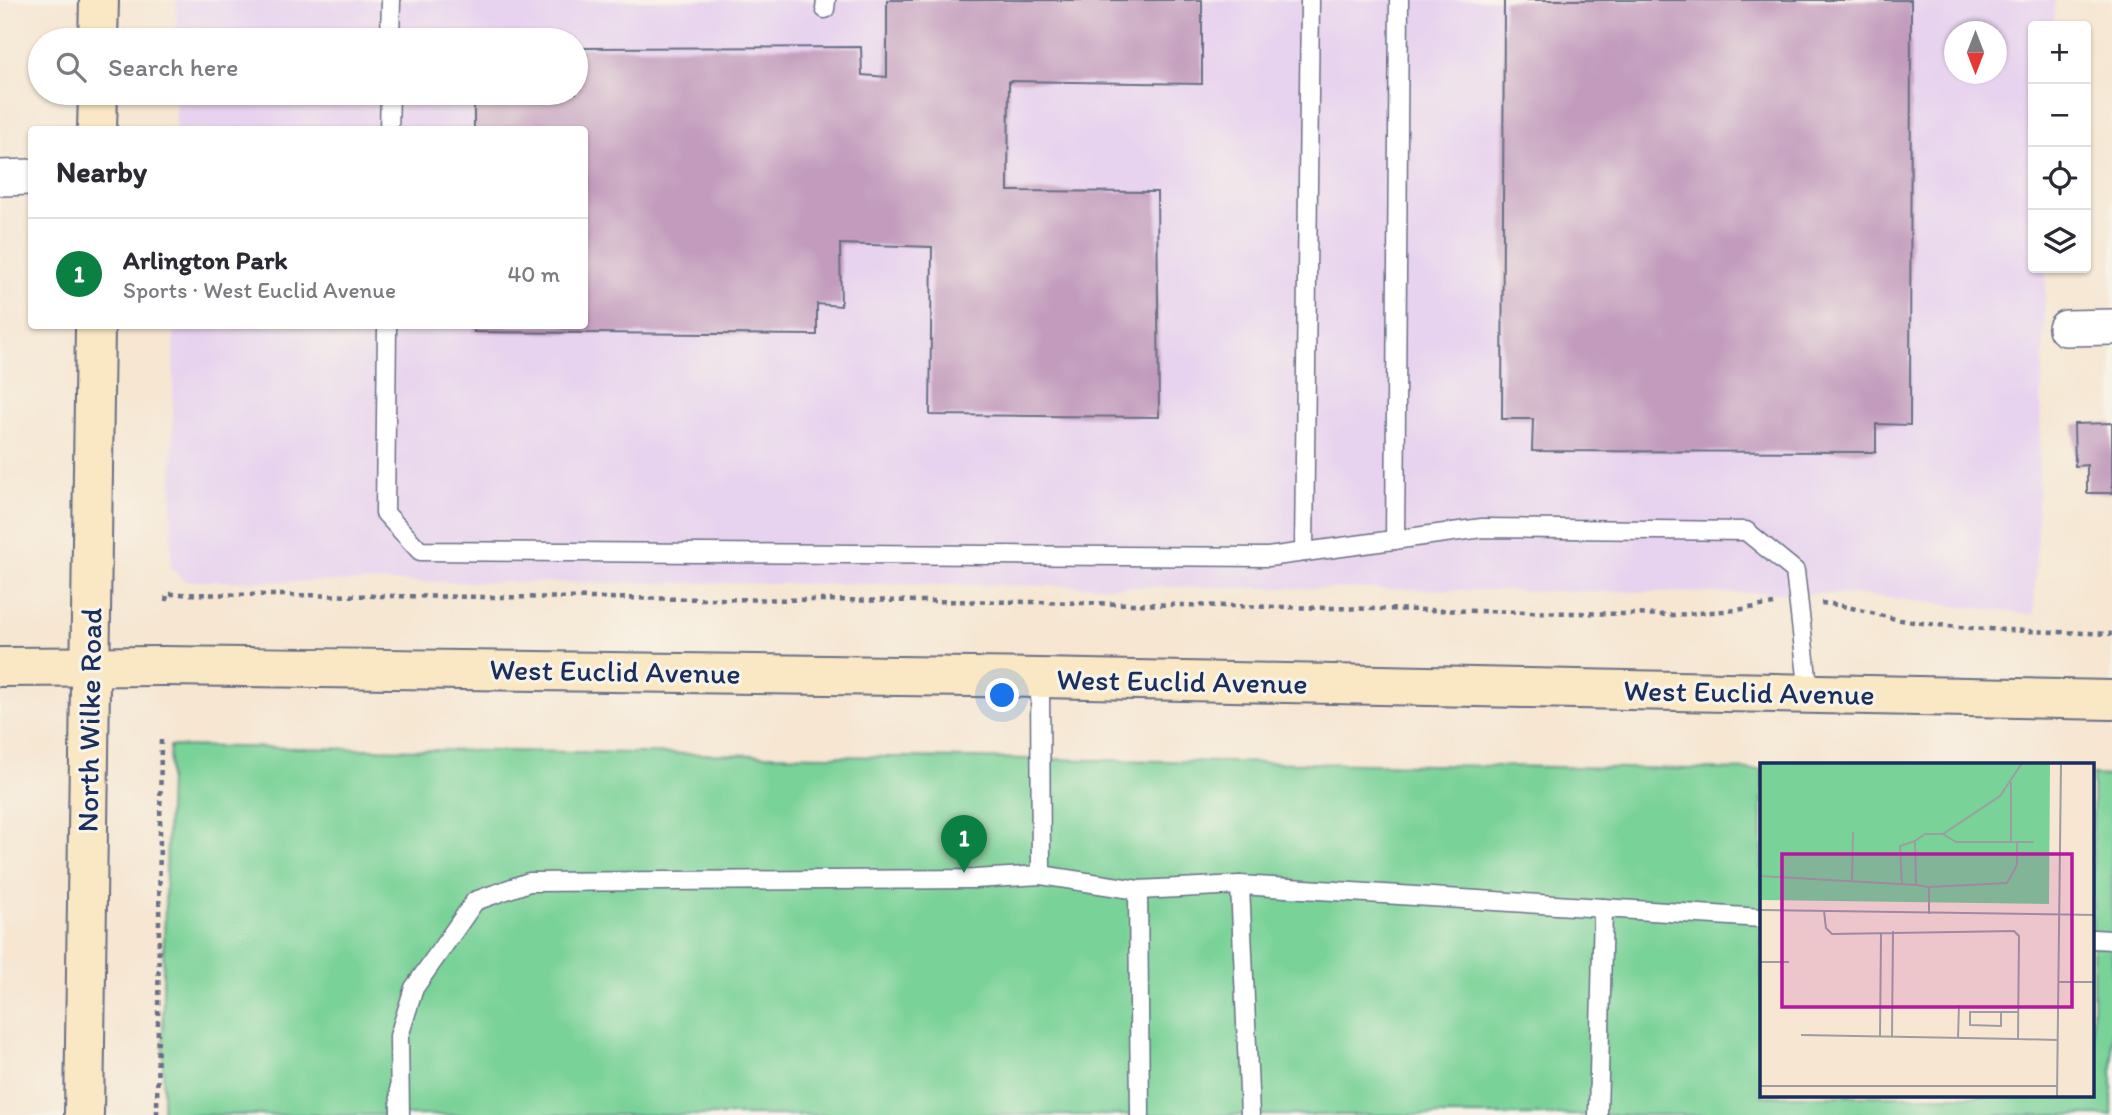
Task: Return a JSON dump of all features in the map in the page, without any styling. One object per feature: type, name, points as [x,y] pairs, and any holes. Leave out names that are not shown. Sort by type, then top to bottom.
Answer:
[{"type":"main road","points":[[98,28],[99,0]]},
{"type":"main road","points":[[97,105],[97,126]]},
{"type":"main road","name":"North Wilke Road","points":[[84,1115],[95,329]]},
{"type":"main road","name":"West Euclid Avenue","points":[[0,667],[1040,677],[2112,700]]},
{"type":"street","points":[[0,178],[28,177]]},
{"type":"street","points":[[2066,328],[2112,327]]},
{"type":"lane","points":[[390,28],[391,0]]},
{"type":"lane","points":[[1304,552],[1310,0]]},
{"type":"lane","points":[[1395,540],[1399,0]]},
{"type":"lane","points":[[389,126],[390,105]]},
{"type":"lane","points":[[387,329],[384,513],[420,551],[1268,557],[1482,528],[1746,531],[1795,571],[1809,694]]},
{"type":"lane","points":[[1040,677],[1041,875]]},
{"type":"lane","points":[[400,1115],[400,1036],[414,988],[475,901],[529,882],[974,879],[1041,875],[1138,890],[1240,885],[1760,918]]},
{"type":"lane","points":[[1240,885],[1250,1115]]},
{"type":"lane","points":[[1138,890],[1140,1115]]},
{"type":"lane","points":[[1598,1115],[1603,908]]},
{"type":"lane","points":[[2094,939],[2112,940]]},
{"type":"path","points":[[166,601],[167,594],[195,594],[1034,602],[1674,615],[1799,602],[1842,604],[1914,621],[2112,634]]},
{"type":"path","points":[[157,1115],[161,737]]},
{"type":"shaded area","points":[[177,0],[2055,0],[2054,21],[2028,21],[2028,273],[2046,273],[2034,615],[1857,594],[870,584],[185,581],[171,568],[174,329],[588,329],[588,126],[175,126],[176,105],[588,105],[588,28],[176,28]]},
{"type":"green space","points":[[170,746],[1760,770],[1760,1098],[2094,1098],[2094,775],[2112,776],[2112,1115],[163,1115],[163,971]]},
{"type":"building","points":[[887,0],[1202,0],[1202,84],[1009,81],[1008,191],[1157,192],[1159,417],[930,415],[932,247],[840,244],[841,306],[817,304],[817,335],[474,332],[474,329],[588,329],[588,126],[474,126],[474,105],[588,105],[588,48],[861,47],[862,75],[887,77]]},
{"type":"building","points":[[1504,0],[1911,0],[1910,425],[1876,424],[1876,452],[1532,451],[1533,419],[1502,419]]},
{"type":"building","points":[[2112,423],[2112,493],[2087,493],[2087,465],[2075,466],[2074,424]]},
{"type":"place","name":"Arlington Park","points":[[964,873]]}]
